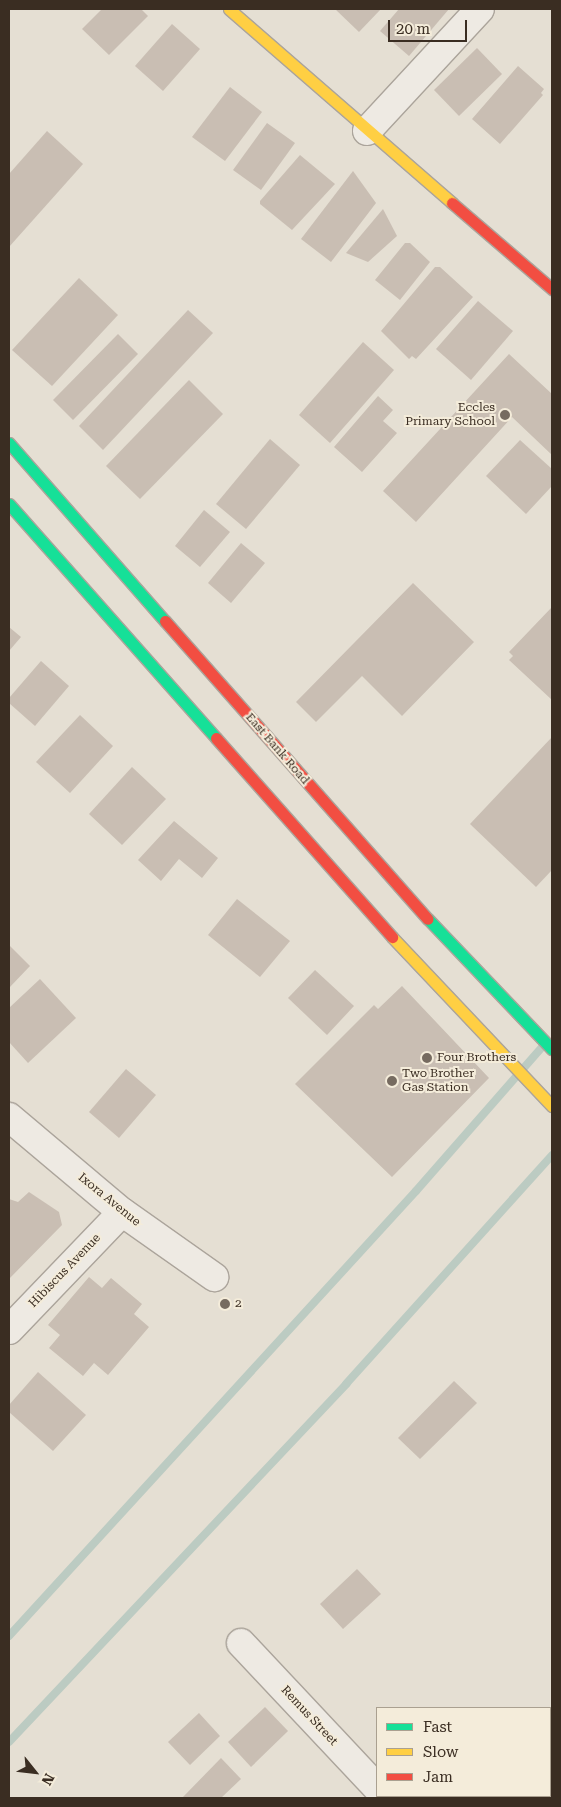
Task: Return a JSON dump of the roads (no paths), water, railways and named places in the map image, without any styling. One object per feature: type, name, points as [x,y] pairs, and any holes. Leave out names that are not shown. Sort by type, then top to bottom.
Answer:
[{"type":"main road","points":[[229,9],[367,131],[552,289]]},
{"type":"main road","name":"East Bank Road","points":[[9,442],[415,906],[552,1049]]},
{"type":"main road","points":[[9,504],[390,935],[551,1104]]},
{"type":"street","points":[[367,131],[480,9]]},
{"type":"street","name":"Ixora Avenue","points":[[9,1117],[122,1212],[214,1277]]},
{"type":"street","name":"Hibiscus Avenue","points":[[9,1330],[122,1212]]},
{"type":"street","name":"Remus Street","points":[[241,1644],[376,1787]]},
{"type":"waterway","points":[[9,1636],[416,1191],[543,1046]]},
{"type":"waterway","points":[[9,1742],[346,1384],[552,1155]]},
{"type":"place","name":"Eccles Primary School","points":[[505,415]]},
{"type":"place","name":"Four Brothers","points":[[427,1058]]},
{"type":"place","name":"Two Brother Gas Station","points":[[392,1081]]},
{"type":"place","name":"2","points":[[225,1304]]}]
